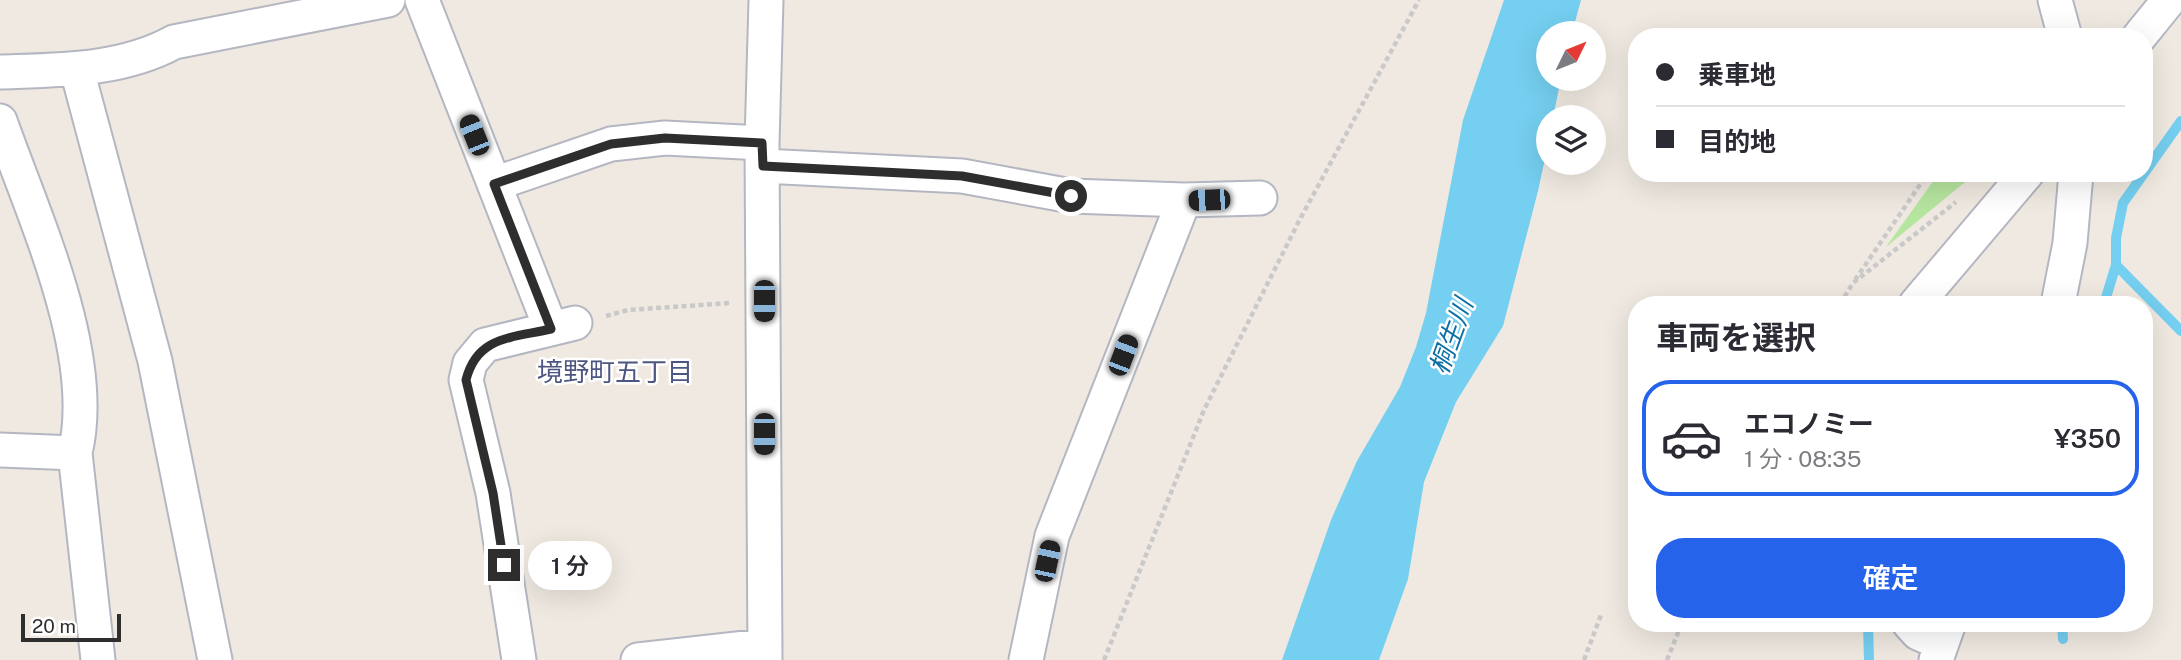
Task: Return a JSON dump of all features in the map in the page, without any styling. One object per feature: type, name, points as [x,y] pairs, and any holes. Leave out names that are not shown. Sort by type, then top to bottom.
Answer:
[{"type":"street","points":[[0,72],[77,70],[151,55],[174,42],[388,0]]},
{"type":"street","points":[[422,0],[494,184],[563,326],[485,345],[470,363],[466,380],[493,493],[519,660]]},
{"type":"street","points":[[638,660],[764,653],[762,154],[766,0]]},
{"type":"street","points":[[2147,28],[2171,0],[2181,7]]},
{"type":"street","points":[[2056,2],[2063,28]]},
{"type":"street","points":[[77,70],[155,361],[215,660]]},
{"type":"street","points":[[0,121],[72,329],[79,374],[80,415],[75,453],[99,660]]},
{"type":"street","points":[[494,184],[611,144],[665,138],[762,154],[962,176],[1071,196],[1184,200],[1260,198]]},
{"type":"street","points":[[1923,296],[2019,182]]},
{"type":"street","points":[[2060,296],[2070,243],[2075,182]]},
{"type":"street","points":[[1026,660],[1052,536],[1184,200]]},
{"type":"street","points":[[0,450],[75,453]]},
{"type":"street","points":[[1917,632],[1942,642]]},
{"type":"path","points":[[1104,660],[1204,410],[1299,221],[1419,0]]},
{"type":"path","points":[[1845,296],[1922,182]]},
{"type":"path","points":[[1853,283],[1957,201]]},
{"type":"path","points":[[563,326],[628,310],[764,301]]},
{"type":"path","points":[[1584,660],[1601,615]]},
{"type":"path","points":[[1667,660],[1678,632]]},
{"type":"green space","points":[[1933,182],[1965,182],[1886,247]]},
{"type":"water","name":"桐生川","points":[[1504,0],[1581,0],[1575,21],[1536,21],[1536,91],[1558,91],[1556,105],[1536,105],[1536,175],[1541,175],[1538,191],[1503,326],[1456,402],[1424,482],[1408,579],[1379,660],[1282,660],[1331,520],[1357,461],[1400,387],[1416,347],[1426,313],[1463,120]]},
{"type":"waterway","points":[[2153,161],[2181,121]]},
{"type":"waterway","points":[[2106,296],[2116,265],[2116,238],[2123,203],[2138,182]]},
{"type":"waterway","points":[[2116,265],[2147,296]]},
{"type":"waterway","points":[[2153,303],[2181,331]]},
{"type":"waterway","points":[[1868,632],[1869,660]]},
{"type":"waterway","points":[[2063,632],[2063,639]]},
{"type":"district","name":"境野町五丁目","points":[[615,371]]},
{"type":"route","points":[[504,565],[493,493],[466,380],[470,363],[485,345],[551,329],[494,184],[611,144],[665,138],[762,143],[763,166],[962,176],[1071,196]]}]
